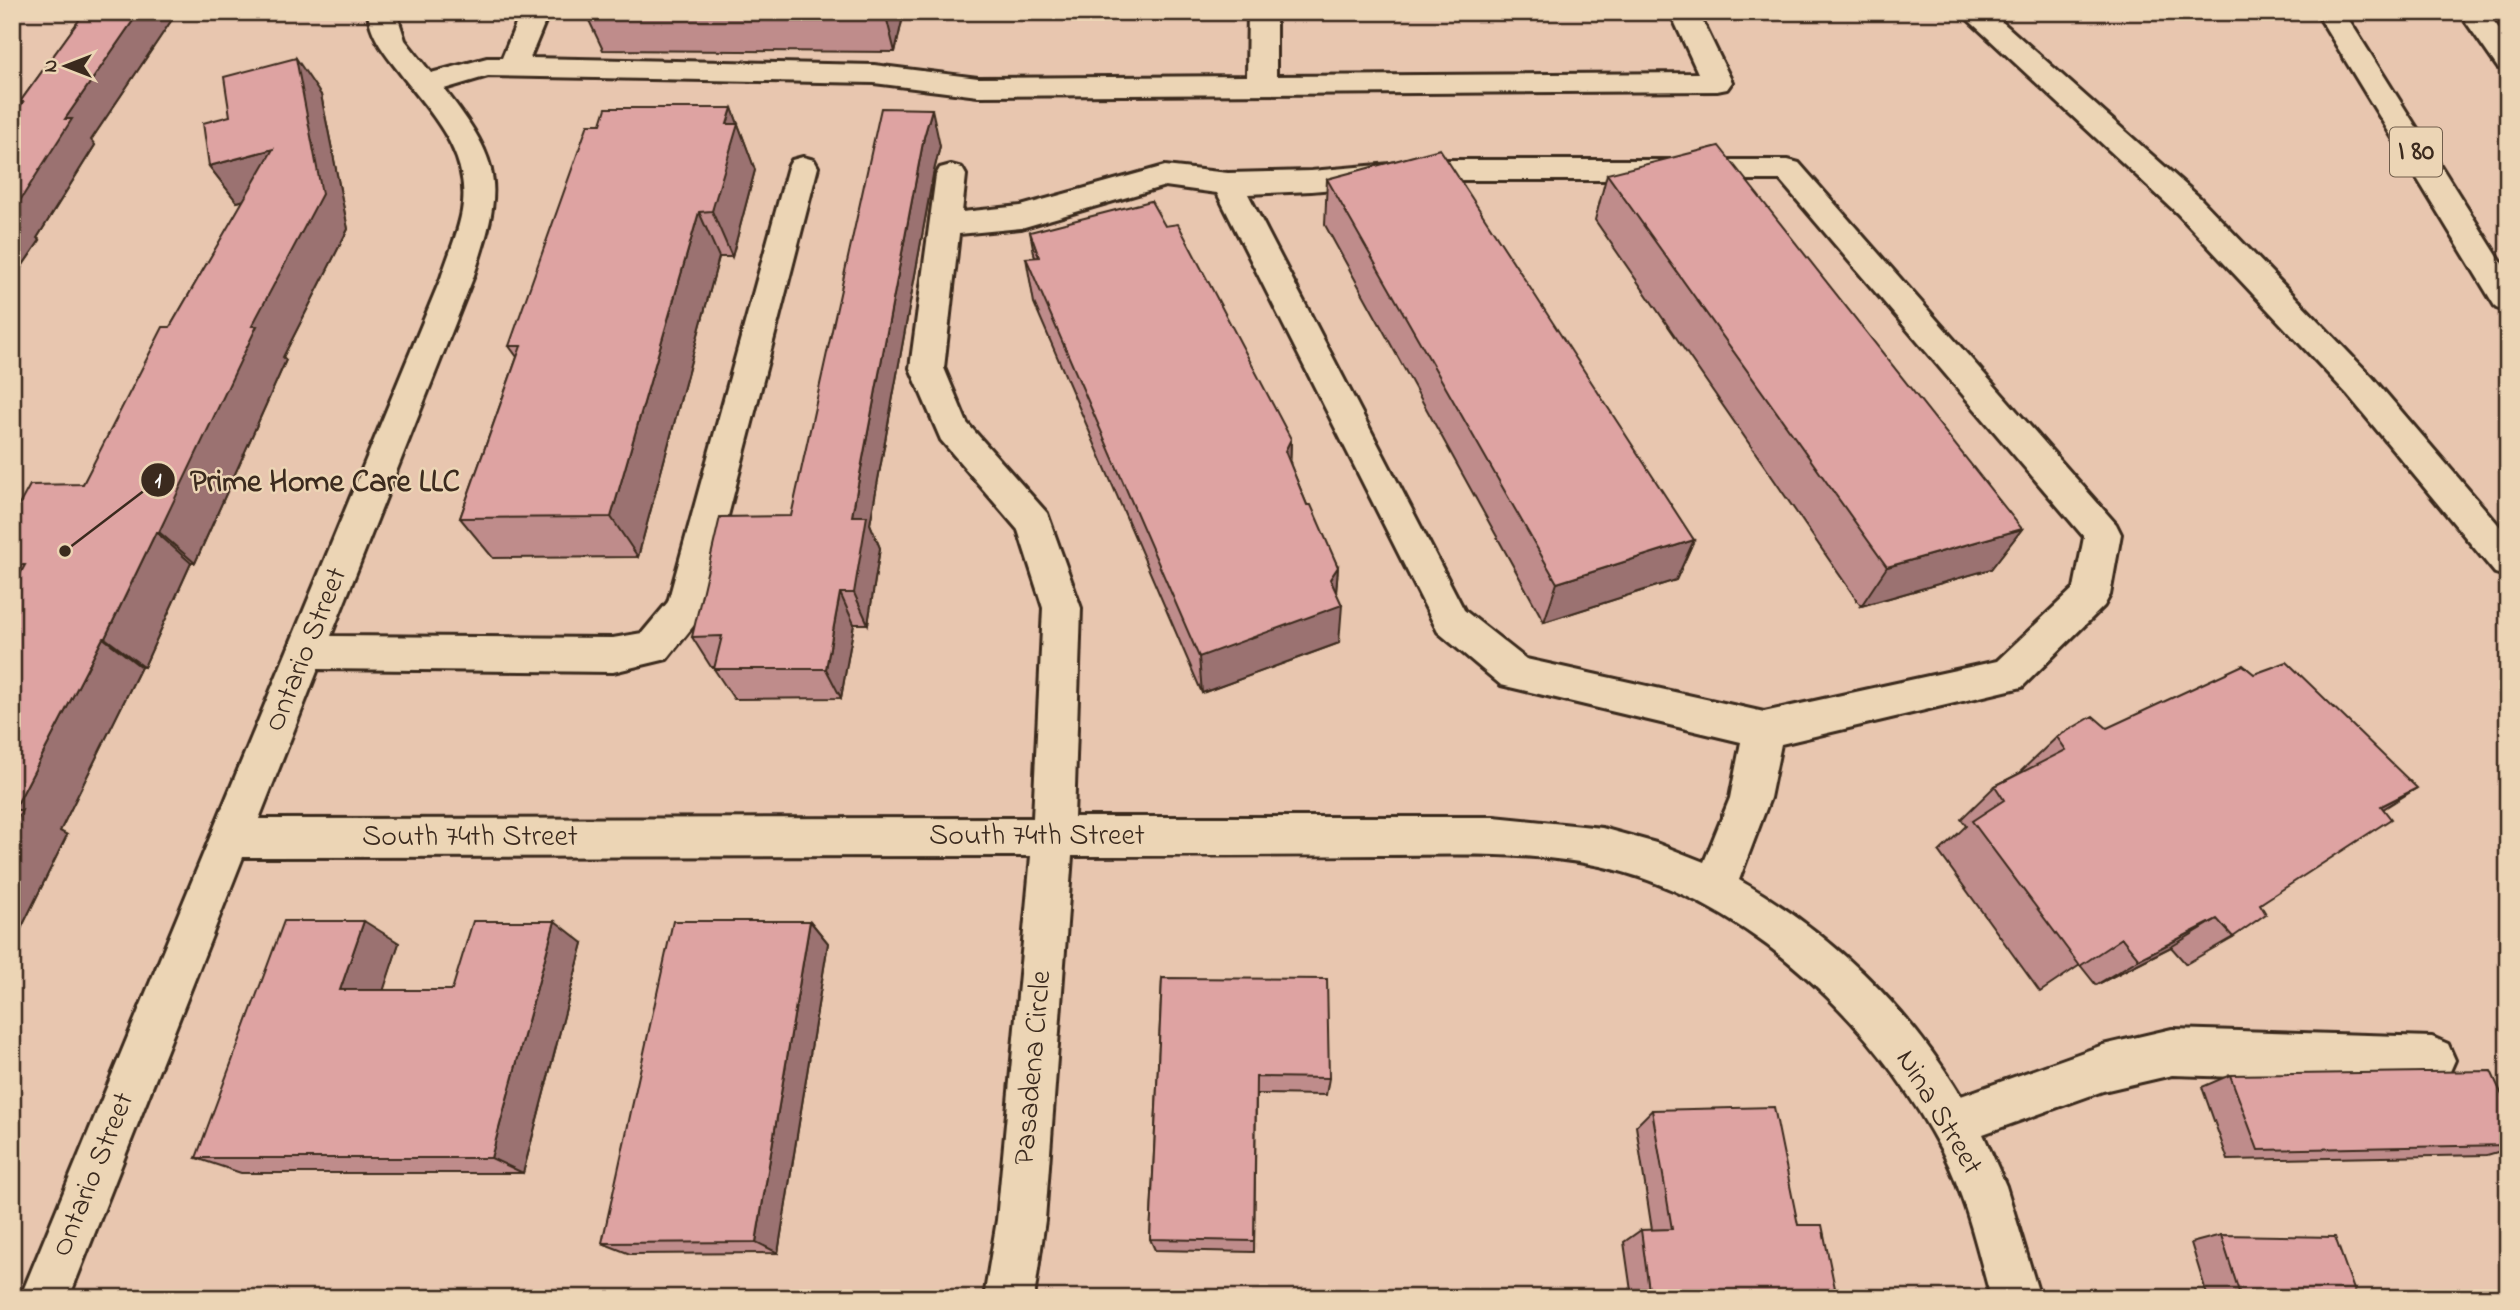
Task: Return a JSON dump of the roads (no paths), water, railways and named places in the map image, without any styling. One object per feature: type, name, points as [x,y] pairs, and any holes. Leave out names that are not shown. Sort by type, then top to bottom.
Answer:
[{"type":"main road","name":"Ontario Street","points":[[44,1298],[452,291],[476,219],[479,180],[472,152],[456,126],[386,35],[382,12]]},
{"type":"main road","points":[[512,67],[535,12]]},
{"type":"main road","points":[[1261,85],[1262,12]]},
{"type":"main road","points":[[424,85],[487,67],[874,74],[978,87],[1717,82],[1684,12]]},
{"type":"main road","points":[[1974,12],[2207,225],[2360,386],[2508,562]]},
{"type":"main road","points":[[2310,12],[2505,296]]},
{"type":"main road","name":"I 80","points":[[2330,12],[2505,296]]},
{"type":"main road","points":[[2473,12],[2508,62]]},
{"type":"main road","points":[[306,652],[613,655],[653,647],[685,609],[803,167]]},
{"type":"main road","points":[[944,225],[1021,218],[1165,176],[1228,184],[1311,181],[1436,170],[1788,170],[2103,534],[2091,595],[2008,675],[1764,730],[1515,673],[1451,621],[1228,184]]},
{"type":"main road","name":"Pasadena Circle","points":[[951,174],[926,368],[953,430],[1034,523],[1062,608],[1053,837],[1021,1220],[1009,1298]]},
{"type":"main road","points":[[1714,889],[1749,798],[1764,730]]},
{"type":"main road","name":"South 74th Street","points":[[231,838],[1494,836],[1586,844],[1657,864],[1714,889],[1777,926],[1814,956]]},
{"type":"main road","name":"Nina Street","points":[[1814,956],[1874,1013],[1912,1062],[1950,1122],[1981,1185],[2016,1298]]},
{"type":"main road","points":[[1950,1122],[2103,1068],[2172,1052],[2432,1059]]},
{"type":"place","name":"Prime Home Care LLC","points":[[65,551]]}]
